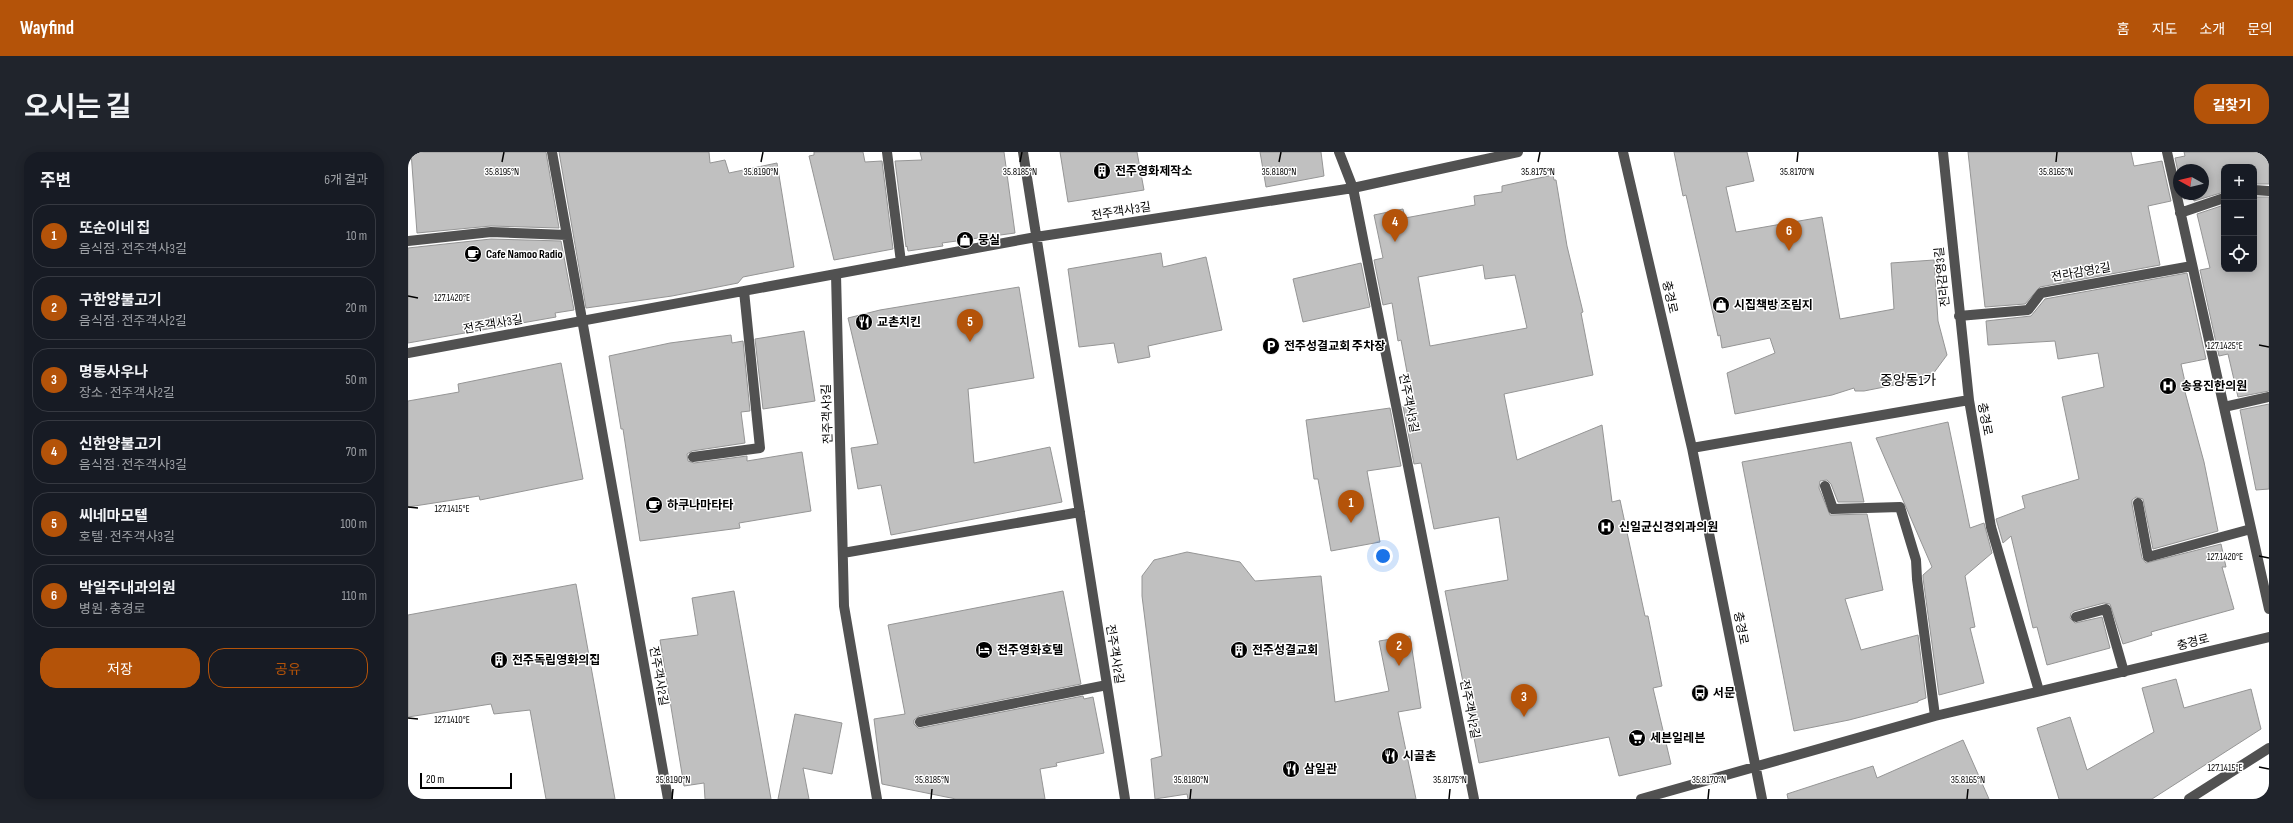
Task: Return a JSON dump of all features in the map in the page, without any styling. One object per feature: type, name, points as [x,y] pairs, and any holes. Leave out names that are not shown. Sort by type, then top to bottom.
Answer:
[{"type":"street","points":[[552,152],[582,321]]},
{"type":"street","points":[[887,152],[902,262]]},
{"type":"street","points":[[877,799],[844,606],[844,553],[1080,512],[1023,152]]},
{"type":"street","name":"전주객사3길","points":[[1339,152],[1353,188],[1440,624]]},
{"type":"street","name":"전주객사3길","points":[[408,353],[1036,237],[1353,188],[1518,152]]},
{"type":"street","name":"충경로","points":[[1623,152],[1692,448],[1762,799]]},
{"type":"street","name":"전라감영3길","points":[[1943,152],[1969,400]]},
{"type":"street","points":[[2167,152],[2269,605]]},
{"type":"street","points":[[2257,190],[2269,191]]},
{"type":"street","points":[[2180,213],[2221,199]]},
{"type":"street","points":[[408,241],[491,232],[566,235]]},
{"type":"street","name":"전라감영2길","points":[[1959,316],[2028,310],[2041,293],[2192,266]]},
{"type":"street","name":"전주객사3길","points":[[836,274],[844,553]]},
{"type":"street","points":[[693,457],[760,448],[744,291]]},
{"type":"street","name":"전주객사2길","points":[[582,321],[668,799]]},
{"type":"street","points":[[2224,407],[2269,397]]},
{"type":"street","name":"충경로","points":[[1692,448],[1969,400],[1991,527],[2039,691]]},
{"type":"street","points":[[1824,486],[1833,510],[1900,507],[1916,560],[1917,580],[1935,716]]},
{"type":"street","points":[[2138,503],[2148,557],[2251,529]]},
{"type":"street","name":"전주객사2길","points":[[1080,512],[1125,799]]},
{"type":"street","points":[[2076,617],[2106,609],[2124,672]]},
{"type":"street","name":"전주객사2길","points":[[1440,624],[1474,799]]},
{"type":"street","name":"충경로","points":[[1756,766],[1935,716],[2269,637]]},
{"type":"street","points":[[920,722],[1107,685]]},
{"type":"street","points":[[2189,799],[2269,748]]},
{"type":"street","points":[[1641,799],[1756,766]]},
{"type":"building","points":[[411,152],[546,152],[559,228],[491,226],[417,233]]},
{"type":"building","points":[[559,152],[709,152],[710,163],[725,160],[729,173],[777,163],[794,267],[743,277],[738,283],[672,296],[586,308]]},
{"type":"building","points":[[814,152],[863,152],[865,162],[882,161],[893,249],[834,260],[809,156],[814,155]]},
{"type":"building","points":[[920,152],[1004,152],[1015,233],[942,243],[943,246],[908,251],[907,246],[906,247],[895,161],[922,160]]},
{"type":"building","name":"전주영화제작소","points":[[1060,152],[1137,152],[1144,190],[1068,202]]},
{"type":"building","points":[[1260,152],[1321,152],[1324,176],[1266,187]]},
{"type":"building","points":[[1674,152],[1747,152],[1754,181],[1726,187],[1736,232],[1822,217],[1840,319],[1894,309],[1891,263],[1934,260],[1938,321],[1947,355],[1930,378],[1864,391],[1855,391],[1854,388],[1832,395],[1735,414],[1727,373],[1775,353],[1770,338],[1722,348],[1686,195],[1683,196]]},
{"type":"building","points":[[1968,152],[2131,152],[2134,166],[2162,161],[2171,201],[2148,206],[2160,265],[2040,287],[2025,304],[1985,307]]},
{"type":"building","points":[[2184,152],[2269,152],[2269,184],[2257,184],[2257,164],[2221,164],[2221,193],[2209,196],[2209,164],[2176,164],[2175,158],[2185,156]]},
{"type":"building","points":[[1553,175],[1554,180],[1556,180],[1567,246],[1583,312],[1581,313],[1593,375],[1504,394],[1517,460],[1602,425],[1612,502],[1620,500],[1645,616],[1648,616],[1662,686],[1653,688],[1671,764],[1619,776],[1609,737],[1479,763],[1445,591],[1508,580],[1499,517],[1434,529],[1421,463],[1414,464],[1403,406],[1413,404],[1401,340],[1398,341],[1392,303],[1383,305],[1374,260],[1383,258],[1374,215],[1403,209],[1405,218],[1475,205],[1474,196],[1502,192],[1502,186]],"holes":[[[1483,265],[1485,279],[1515,275],[1527,328],[1430,346],[1418,277]]]},
{"type":"building","points":[[2257,197],[2269,197],[2269,391],[2238,397],[2228,354],[2219,356],[2200,270],[2210,268],[2197,214],[2221,206],[2221,272],[2257,272]]},
{"type":"building","points":[[491,239],[561,241],[574,310],[555,313],[556,317],[408,343],[408,248]]},
{"type":"building","points":[[1161,253],[1163,267],[1206,257],[1222,330],[1148,346],[1150,357],[1118,363],[1114,343],[1079,347],[1068,269]]},
{"type":"building","points":[[1361,263],[1370,307],[1303,322],[1293,279]]},
{"type":"building","points":[[2187,273],[2206,359],[2181,364],[2187,391],[2185,392],[2204,462],[2218,531],[2153,549],[2143,499],[2136,497],[2132,500],[2132,504],[2142,558],[2146,563],[2221,544],[2226,567],[2222,567],[2234,609],[2151,632],[2152,635],[2123,644],[2110,604],[2104,603],[2074,611],[2071,613],[2070,618],[2075,623],[2102,617],[2110,648],[2047,665],[2037,627],[2033,628],[2011,536],[2003,543],[1996,519],[2025,508],[2022,496],[2079,479],[2062,397],[2104,387],[2098,353],[2058,359],[2055,341],[1988,345],[1986,321],[2031,316],[2045,299]]},
{"type":"building","points":[[1019,287],[1034,378],[968,389],[974,463],[1050,447],[1062,502],[891,535],[881,485],[858,489],[851,448],[878,444],[848,318],[880,310]]},
{"type":"building","points":[[804,331],[815,401],[763,409],[755,339]]},
{"type":"building","points":[[731,335],[732,343],[743,341],[750,411],[741,412],[745,443],[692,451],[687,454],[688,461],[694,463],[747,456],[747,461],[802,452],[811,511],[739,523],[740,528],[640,541],[623,429],[621,429],[609,356],[670,343]]},
{"type":"building","points":[[561,363],[583,479],[480,500],[479,496],[408,507],[408,401],[459,392],[458,384]]},
{"type":"building","points":[[2269,404],[2269,489],[2256,490],[2240,410]]},
{"type":"building","points":[[1390,408],[1401,466],[1367,471],[1380,542],[1331,551],[1318,479],[1314,479],[1306,420]]},
{"type":"building","points":[[1948,422],[1970,528],[1984,523],[1992,553],[1965,576],[1975,627],[1970,628],[1984,683],[1939,695],[1923,578],[1923,575],[1932,567],[1876,438]]},
{"type":"building","points":[[1851,442],[1864,502],[1838,502],[1831,484],[1827,480],[1820,481],[1819,488],[1830,515],[1867,514],[1883,590],[1845,599],[1861,650],[1918,635],[1926,698],[1918,702],[1849,720],[1794,731],[1742,462]]},
{"type":"building","points":[[1187,552],[1240,562],[1255,581],[1321,576],[1335,702],[1389,691],[1379,641],[1410,636],[1421,708],[1398,712],[1416,799],[1188,799],[1187,794],[1155,799],[1151,759],[1162,756],[1142,596],[1142,576],[1154,560]]},
{"type":"building","name":"전주독립영화의집","points":[[576,584],[615,799],[546,799],[530,710],[494,714],[491,704],[408,717],[408,615]]},
{"type":"building","points":[[734,591],[771,799],[705,799],[704,783],[684,786],[660,640],[698,635],[692,598]]},
{"type":"building","points":[[1063,591],[1081,684],[919,716],[914,720],[914,724],[918,728],[921,728],[1083,696],[1084,699],[1093,697],[1104,753],[1056,763],[1057,766],[1040,769],[1045,799],[956,799],[882,784],[874,719],[905,714],[888,625]]},
{"type":"building","points":[[2176,679],[2184,708],[2251,689],[2261,729],[2152,799],[2059,799],[2037,728],[2070,717],[2087,770],[2154,732],[2142,688]]},
{"type":"building","points":[[795,714],[842,723],[832,774],[803,768],[809,799],[778,799]]},
{"type":"building","points":[[1963,740],[1989,799],[1788,799],[1787,794],[1873,766],[1877,778]]},
{"type":"place","name":"전주영화제작소","points":[[1102,171]]},
{"type":"place","name":"뭉실","points":[[965,240]]},
{"type":"place","name":"신한양불고기","points":[[1395,242]]},
{"type":"place","name":"박일주내과의원","points":[[1789,251]]},
{"type":"place","name":"Cafe Namoo Radio","points":[[473,254]]},
{"type":"place","name":"시집책방 조림지","points":[[1721,305]]},
{"type":"place","name":"교촌치킨","points":[[864,322]]},
{"type":"place","name":"씨네마모텔","points":[[970,342]]},
{"type":"place","name":"전주성결교회 주차장","points":[[1271,346]]},
{"type":"place","name":"송용진한의원","points":[[2168,386]]},
{"type":"place","name":"하쿠나마타타","points":[[654,505]]},
{"type":"place","name":"또순이네 집","points":[[1351,523]]},
{"type":"place","name":"신일균신경외과의원","points":[[1606,527]]},
{"type":"place","name":"전주영화호텔","points":[[984,650]]},
{"type":"place","name":"전주성결교회","points":[[1239,650]]},
{"type":"place","name":"전주독립영화의집","points":[[499,660]]},
{"type":"place","name":"구한양불고기","points":[[1399,666]]},
{"type":"place","name":"서문","points":[[1700,693]]},
{"type":"place","name":"명동사우나","points":[[1524,717]]},
{"type":"place","name":"세븐일레븐","points":[[1637,738]]},
{"type":"place","name":"시골촌","points":[[1390,756]]},
{"type":"place","name":"삼일관","points":[[1291,769]]},
{"type":"district","name":"중앙동1가","points":[[1908,380]]}]
